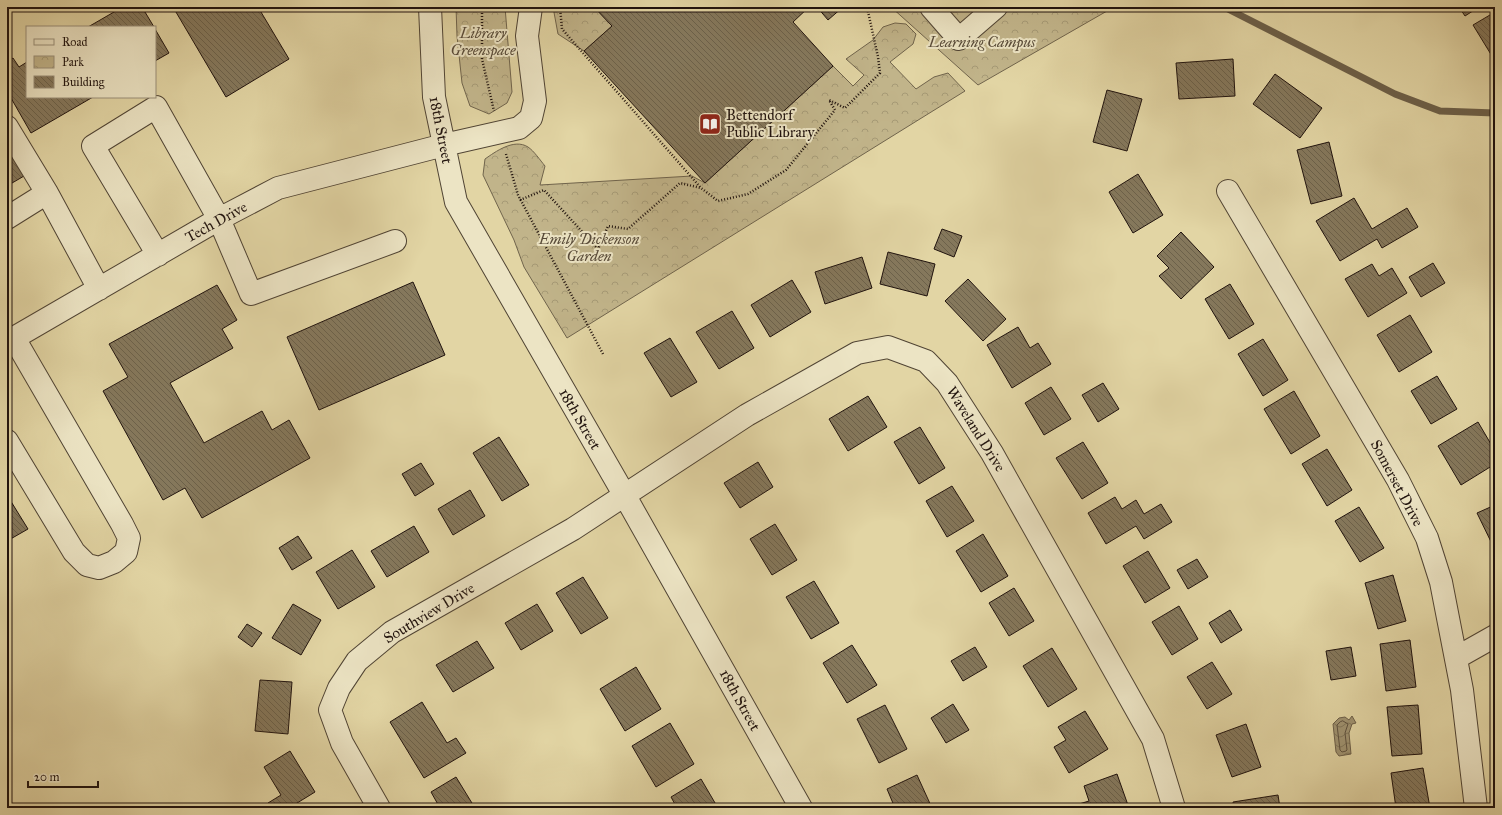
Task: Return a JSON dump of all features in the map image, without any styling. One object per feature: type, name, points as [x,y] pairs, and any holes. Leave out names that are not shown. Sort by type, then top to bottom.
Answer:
[{"type":"street","name":"18th Street","points":[[430,7],[434,97],[456,202],[625,496],[801,808]]},
{"type":"street","name":"Tech Drive","points":[[10,340],[219,219],[278,188],[444,145],[519,128],[531,118],[535,101],[527,36],[531,7]]},
{"type":"street","points":[[931,7],[959,39],[996,7]]},
{"type":"street","points":[[158,255],[93,146],[156,107],[219,219],[251,294],[395,241]]},
{"type":"street","points":[[7,127],[47,193],[99,289]]},
{"type":"street","name":"Somerset Drive","points":[[1228,191],[1398,480],[1427,538],[1441,582],[1462,690],[1476,808]]},
{"type":"street","points":[[7,218],[47,193]]},
{"type":"street","points":[[7,441],[74,552],[87,565],[99,568],[114,562],[126,552],[129,538],[122,524],[10,340]]},
{"type":"street","name":"Waveland Drive","points":[[625,496],[747,415],[857,353],[888,347],[926,361],[947,383],[992,453],[1153,739],[1174,808]]},
{"type":"street","name":"Southview Drive","points":[[379,808],[342,743],[330,710],[339,688],[357,661],[392,632],[573,529],[625,496]]},
{"type":"street","points":[[1456,658],[1495,636]]},
{"type":"path","points":[[482,7],[482,59],[500,132],[518,195],[603,354]]},
{"type":"path","points":[[560,7],[562,29],[701,188],[718,201],[748,194],[786,170],[835,110],[829,100],[845,108],[880,73],[867,7]]},
{"type":"path","points":[[520,200],[544,190],[598,250],[608,226],[628,229],[680,183],[701,188]]},
{"type":"green space","name":"Library Greenspace","points":[[456,7],[505,7],[512,92],[507,103],[489,114],[470,106],[462,83],[457,36]]},
{"type":"green space","points":[[553,7],[594,7],[612,26],[584,51],[558,34]]},
{"type":"green space","name":"Learning Campus","points":[[891,7],[1114,7],[978,85]]},
{"type":"green space","name":"Emily Dickenson Garden","points":[[895,23],[906,24],[916,34],[913,44],[890,62],[916,89],[934,77],[948,73],[965,91],[567,338],[524,267],[514,240],[483,175],[485,159],[499,150],[511,145],[517,144],[528,147],[535,153],[545,166],[540,185],[692,176],[705,183],[833,66],[853,86],[864,75],[846,59],[873,40],[883,27]]},
{"type":"water","points":[[1352,716],[1356,723],[1352,724],[1349,733],[1351,754],[1339,756],[1336,752],[1333,724],[1339,718],[1345,717],[1349,720]]},
{"type":"building","points":[[111,7],[142,7],[153,26],[90,26],[114,12]]},
{"type":"building","points":[[173,7],[258,7],[289,59],[226,97]]},
{"type":"building","name":"Bettendorf Public Library","points":[[594,7],[809,7],[793,22],[833,66],[705,183],[584,51],[612,26]]},
{"type":"building","points":[[817,7],[843,7],[828,20]]},
{"type":"building","points":[[1459,7],[1479,7],[1465,16]]},
{"type":"building","points":[[1495,12],[1495,61],[1473,25]]},
{"type":"building","points":[[156,31],[169,53],[156,60]]},
{"type":"building","points":[[13,58],[19,67],[26,63],[26,98],[91,98],[31,133],[7,91],[7,62]]},
{"type":"building","points":[[1233,59],[1235,96],[1179,99],[1176,63]]},
{"type":"building","points":[[1275,74],[1322,108],[1300,138],[1253,104]]},
{"type":"building","points":[[1107,90],[1142,99],[1127,151],[1093,142]]},
{"type":"building","points":[[1329,142],[1342,196],[1311,204],[1297,150]]},
{"type":"building","points":[[7,146],[24,176],[7,186]]},
{"type":"building","points":[[1138,174],[1163,215],[1133,233],[1109,192]]},
{"type":"building","points":[[1354,198],[1372,229],[1407,208],[1418,227],[1382,248],[1377,239],[1340,261],[1316,221]]},
{"type":"building","points":[[942,229],[962,236],[954,257],[934,249]]},
{"type":"building","points":[[1181,232],[1214,267],[1181,299],[1159,276],[1169,268],[1157,256]]},
{"type":"building","points":[[888,252],[935,264],[927,296],[880,284]]},
{"type":"building","points":[[862,257],[872,288],[825,304],[815,272]]},
{"type":"building","points":[[1433,263],[1445,283],[1421,297],[1409,277]]},
{"type":"building","points":[[1372,264],[1379,276],[1392,268],[1407,293],[1368,317],[1345,279]]},
{"type":"building","points":[[968,279],[1006,319],[983,341],[945,301]]},
{"type":"building","points":[[792,280],[811,312],[770,337],[751,305]]},
{"type":"building","points":[[413,282],[445,355],[319,410],[287,337]]},
{"type":"building","points":[[1230,284],[1254,324],[1229,339],[1205,299]]},
{"type":"building","points":[[217,285],[237,320],[222,329],[233,348],[170,383],[204,443],[262,411],[272,430],[289,420],[310,458],[202,518],[185,488],[163,500],[103,391],[128,377],[109,344]]},
{"type":"building","points":[[732,311],[754,348],[719,369],[696,332]]},
{"type":"building","points":[[1410,315],[1432,352],[1399,372],[1377,335]]},
{"type":"building","points":[[1018,327],[1030,348],[1038,343],[1051,364],[1012,388],[987,345]]},
{"type":"building","points":[[670,338],[697,382],[671,397],[644,353]]},
{"type":"building","points":[[1263,339],[1288,380],[1263,396],[1238,354]]},
{"type":"building","points":[[1437,376],[1457,409],[1431,424],[1411,391]]},
{"type":"building","points":[[1103,383],[1119,409],[1098,422],[1082,395]]},
{"type":"building","points":[[1051,387],[1071,419],[1044,435],[1025,403]]},
{"type":"building","points":[[1294,391],[1320,436],[1291,454],[1264,409]]},
{"type":"building","points":[[868,396],[887,427],[848,451],[829,419]]},
{"type":"building","points":[[1478,422],[1495,451],[1495,464],[1461,485],[1438,446]]},
{"type":"building","points":[[920,427],[945,468],[919,484],[894,442]]},
{"type":"building","points":[[499,437],[529,485],[502,501],[473,453]]},
{"type":"building","points":[[1083,442],[1108,483],[1082,499],[1056,458]]},
{"type":"building","points":[[1327,449],[1352,490],[1327,506],[1302,464]]},
{"type":"building","points":[[758,462],[773,487],[740,508],[724,483]]},
{"type":"building","points":[[421,463],[434,484],[415,496],[402,474]]},
{"type":"building","points":[[952,486],[974,521],[947,537],[926,501]]},
{"type":"building","points":[[470,490],[485,516],[453,535],[438,509]]},
{"type":"building","points":[[7,495],[28,529],[7,541]]},
{"type":"building","points":[[1115,497],[1122,509],[1136,500],[1144,514],[1161,504],[1172,522],[1144,539],[1136,526],[1106,544],[1088,513]]},
{"type":"building","points":[[1495,505],[1495,550],[1477,513]]},
{"type":"building","points":[[1359,507],[1384,548],[1360,562],[1335,521]]},
{"type":"building","points":[[775,524],[797,560],[772,575],[750,539]]},
{"type":"building","points":[[414,526],[429,552],[387,577],[371,551]]},
{"type":"building","points":[[983,534],[1008,576],[981,592],[956,551]]},
{"type":"building","points":[[298,536],[312,558],[292,570],[279,548]]},
{"type":"building","points":[[352,550],[375,587],[338,609],[316,572]]},
{"type":"building","points":[[1148,551],[1170,588],[1145,603],[1123,566]]},
{"type":"building","points":[[1197,559],[1208,577],[1188,589],[1177,570]]},
{"type":"building","points":[[1393,575],[1406,621],[1378,629],[1365,583]]},
{"type":"building","points":[[583,577],[608,618],[581,634],[556,593]]},
{"type":"building","points":[[814,581],[839,623],[811,639],[786,597]]},
{"type":"building","points":[[1014,588],[1034,621],[1009,636],[989,603]]},
{"type":"building","points":[[293,604],[321,620],[301,655],[272,638]]},
{"type":"building","points":[[537,604],[553,631],[521,650],[505,623]]},
{"type":"building","points":[[1179,606],[1198,639],[1172,655],[1152,622]]},
{"type":"building","points":[[1230,610],[1242,630],[1221,643],[1209,623]]},
{"type":"building","points":[[247,624],[262,633],[252,647],[238,637]]},
{"type":"building","points":[[1410,640],[1416,687],[1386,691],[1380,644]]},
{"type":"building","points":[[477,641],[494,668],[453,692],[436,665]]},
{"type":"building","points":[[852,645],[877,685],[847,703],[823,663]]},
{"type":"building","points":[[975,647],[987,667],[963,681],[951,661]]},
{"type":"building","points":[[1351,647],[1356,676],[1331,680],[1326,651]]},
{"type":"building","points":[[1052,648],[1077,689],[1048,707],[1023,666]]},
{"type":"building","points":[[1212,662],[1232,694],[1207,709],[1187,677]]},
{"type":"building","points":[[636,667],[661,709],[625,731],[600,689]]},
{"type":"building","points":[[260,680],[292,682],[288,734],[255,731]]},
{"type":"building","points":[[422,702],[447,743],[456,738],[466,753],[424,778],[390,722]]},
{"type":"building","points":[[953,704],[969,730],[946,743],[931,718]]},
{"type":"building","points":[[885,705],[907,749],[879,763],[857,719]]},
{"type":"building","points":[[1418,705],[1422,754],[1392,756],[1387,707]]},
{"type":"building","points":[[1085,711],[1108,749],[1069,773],[1054,747],[1066,740],[1058,727]]},
{"type":"building","points":[[670,723],[694,764],[656,787],[632,746]]},
{"type":"building","points":[[1246,724],[1261,767],[1232,777],[1216,735]]},
{"type":"building","points":[[290,751],[315,792],[289,808],[271,808],[268,803],[281,795],[264,767]]},
{"type":"building","points":[[1423,768],[1430,808],[1396,808],[1391,773]]},
{"type":"building","points":[[1117,774],[1129,808],[1081,808],[1079,804],[1089,801],[1084,786]]},
{"type":"building","points":[[917,775],[932,808],[895,808],[887,789]]},
{"type":"building","points":[[456,777],[475,808],[440,808],[431,792]]},
{"type":"building","points":[[701,779],[718,808],[677,808],[671,797]]},
{"type":"building","points":[[1278,795],[1280,808],[1234,808],[1233,802]]},
{"type":"waterway","points":[[1224,7],[1395,94],[1440,111],[1495,113]]},
{"type":"place","name":"Bettendorf Public Library","points":[[710,124]]}]
